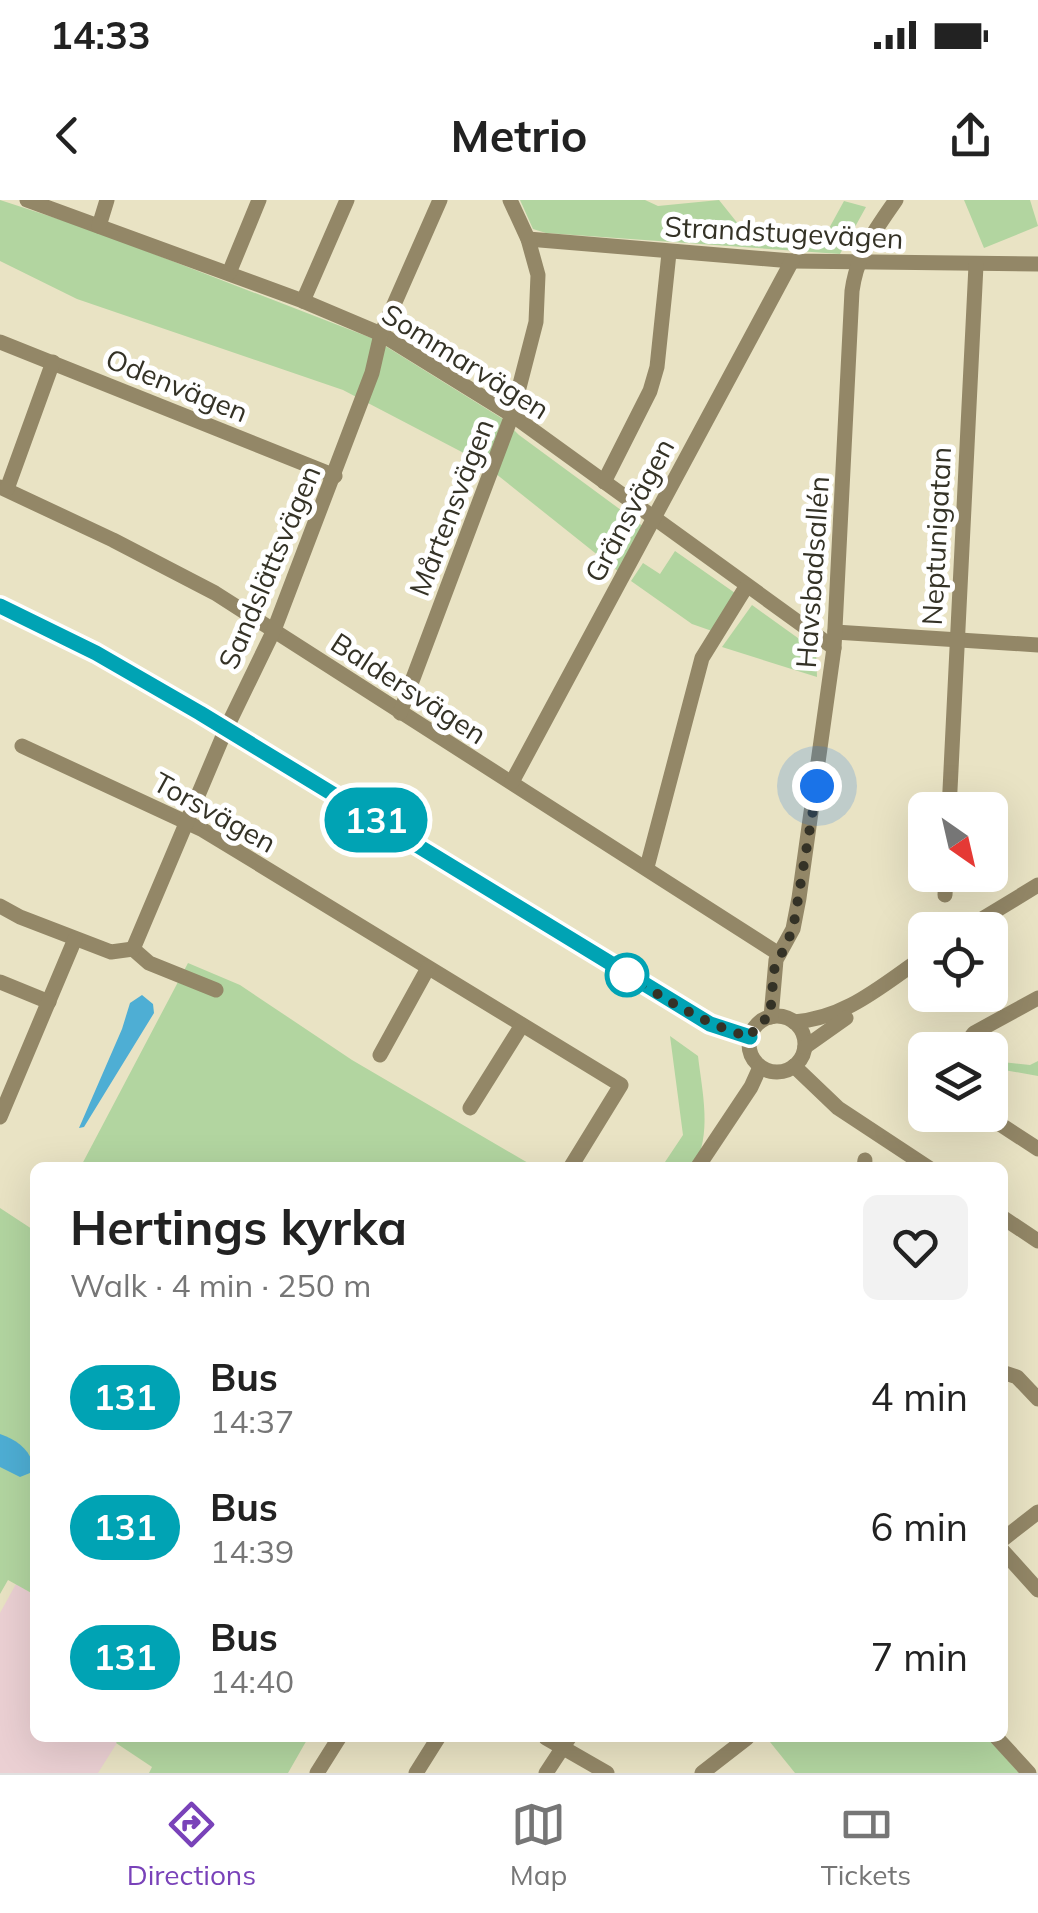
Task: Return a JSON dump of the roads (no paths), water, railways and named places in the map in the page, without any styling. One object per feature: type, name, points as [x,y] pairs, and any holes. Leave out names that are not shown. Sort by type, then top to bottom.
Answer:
[{"type":"street","name":"Sommarvägen","points":[[27,200],[230,273],[381,334],[512,415],[746,587],[835,640]]},
{"type":"street","points":[[99,226],[108,200]]},
{"type":"street","points":[[230,273],[259,200]]},
{"type":"street","points":[[302,301],[347,200]]},
{"type":"street","name":"Sandslättsvägen","points":[[133,949],[226,729],[274,630],[372,373],[381,334],[440,200]]},
{"type":"street","name":"Mårtensvägen","points":[[400,713],[512,415],[536,322],[538,275],[528,239],[510,200]]},
{"type":"street","name":"Havsbadsallén","points":[[770,1017],[778,954],[793,929],[800,898],[835,640],[848,350],[856,263],[896,200]]},
{"type":"street","name":"Strandstugevägen","points":[[528,239],[792,261],[1038,264]]},
{"type":"street","points":[[604,482],[650,391],[657,366],[669,253]]},
{"type":"street","name":"Gränsvägen","points":[[512,782],[792,261]]},
{"type":"street","name":"Neptunigatan","points":[[949,792],[976,265]]},
{"type":"street","name":"Odenvägen","points":[[0,342],[334,476]]},
{"type":"street","points":[[4,488],[53,362]]},
{"type":"street","name":"Baldersvägen","points":[[4,488],[198,584],[778,954]]},
{"type":"street","points":[[647,867],[702,658],[746,587]]},
{"type":"street","points":[[0,606],[96,653],[226,729],[710,1024],[750,1037]]},
{"type":"street","points":[[835,640],[1038,644]]},
{"type":"street","name":"Torsvägen","points":[[22,746],[189,822],[621,1086],[574,1162]]},
{"type":"street","points":[[994,912],[1038,885]]},
{"type":"street","points":[[1007,912],[1038,894]]},
{"type":"street","points":[[0,906],[20,918],[112,952],[133,949],[149,962],[216,990]]},
{"type":"street","points":[[0,1118],[76,938]]},
{"type":"street","points":[[380,1056],[428,968]]},
{"type":"street","points":[[794,1022],[841,1013],[908,971]]},
{"type":"street","points":[[805,1047],[802,1032],[783,1017],[770,1017],[758,1023],[750,1037],[751,1055],[760,1067],[777,1072],[794,1066],[805,1047],[908,972]]},
{"type":"street","points":[[0,982],[49,1002]]},
{"type":"street","points":[[974,1032],[1038,998]]},
{"type":"street","points":[[470,1108],[522,1025]]},
{"type":"street","points":[[794,1066],[838,1108],[920,1162]]},
{"type":"street","points":[[701,1162],[760,1067]]},
{"type":"street","points":[[1008,1129],[1038,1149]]},
{"type":"street","points":[[1008,1221],[1038,1240]]},
{"type":"street","points":[[1008,1374],[1017,1376],[1038,1399]]},
{"type":"street","points":[[1008,1535],[1038,1512]]},
{"type":"street","points":[[1008,1557],[1038,1590]]},
{"type":"street","points":[[317,1773],[336,1742]]},
{"type":"street","points":[[416,1773],[435,1742]]},
{"type":"street","points":[[546,1773],[566,1742],[607,1773]]},
{"type":"street","points":[[702,1773],[742,1742]]},
{"type":"street","points":[[1001,1742],[1030,1773]]},
{"type":"water","points":[[142,995],[153,1004],[154,1013],[84,1127],[79,1128],[130,1003]]},
{"type":"water","points":[[0,1434],[28,1453],[30,1473],[20,1477],[0,1467]]}]
